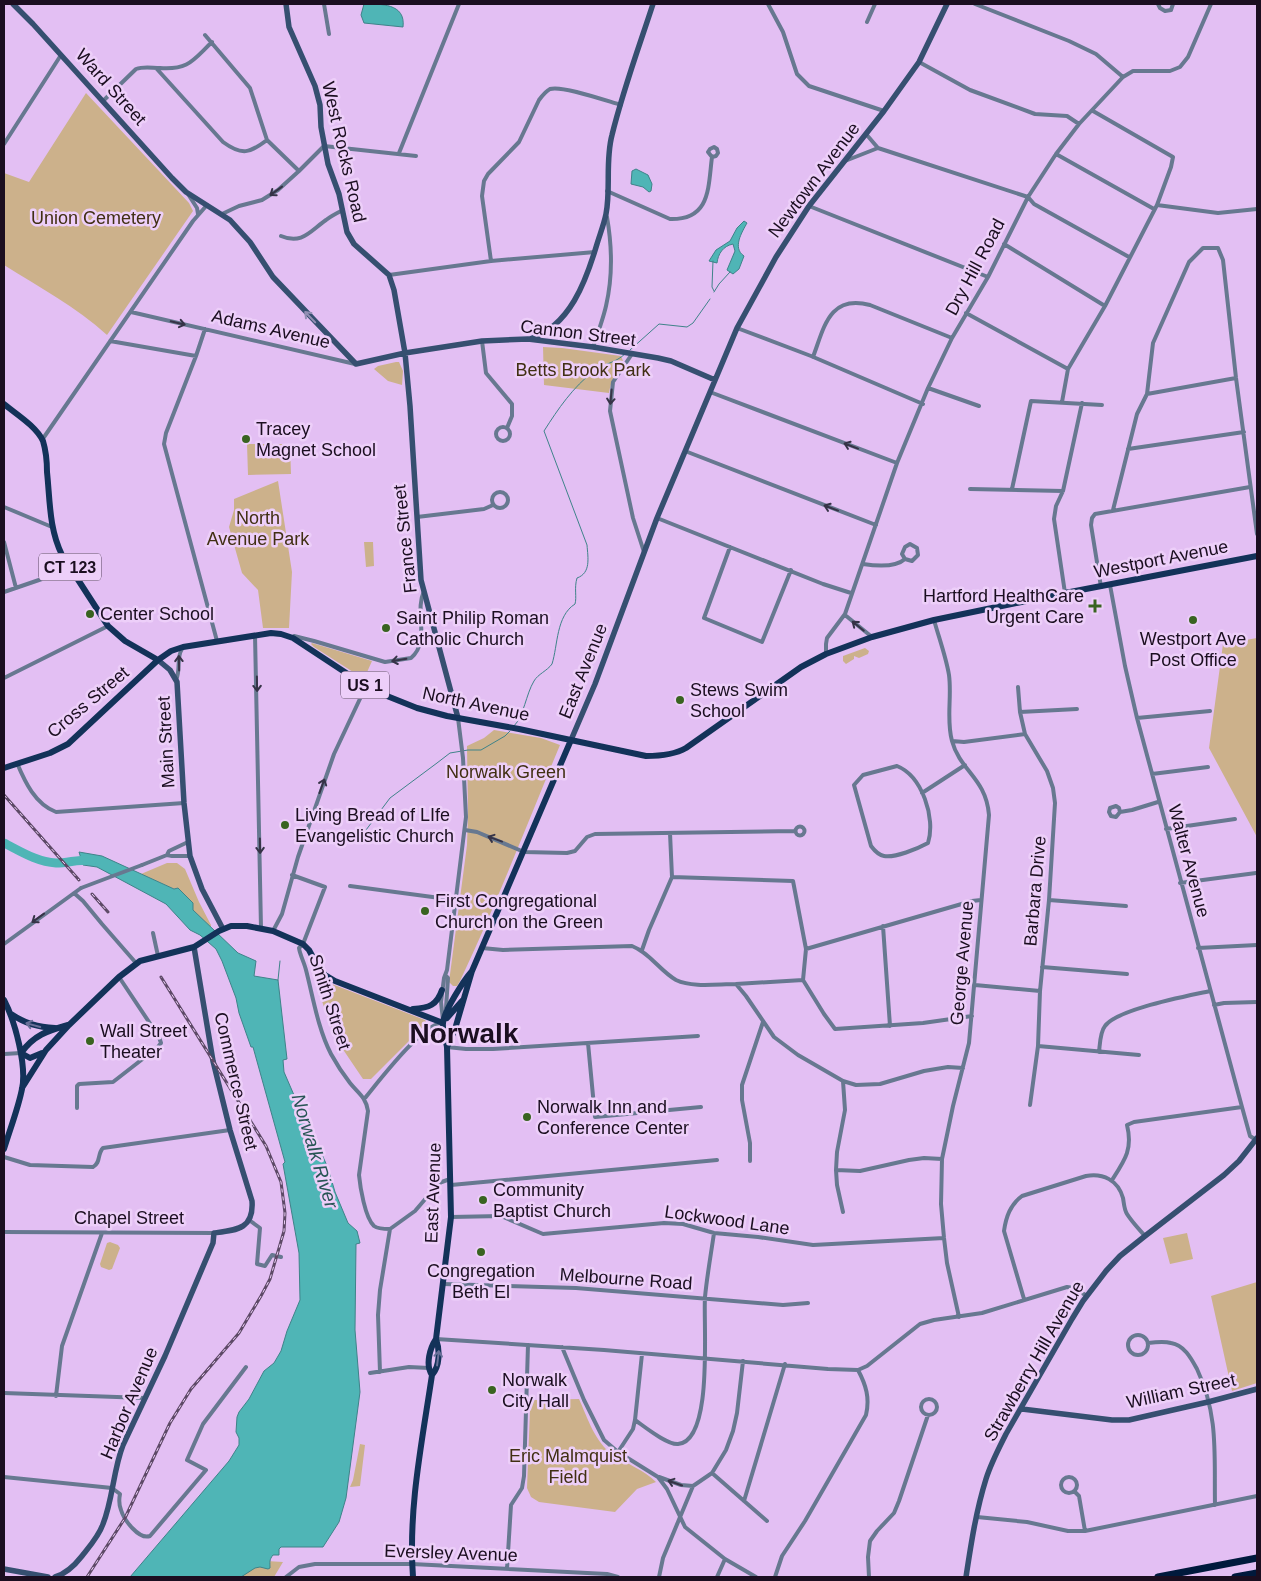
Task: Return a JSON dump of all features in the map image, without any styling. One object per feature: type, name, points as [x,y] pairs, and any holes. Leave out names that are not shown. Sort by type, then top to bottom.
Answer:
[{"type":"highway","points":[[1158,1577],[1257,1558]]},
{"type":"highway","points":[[1235,1577],[1257,1573]]},
{"type":"main road","name":"Ward Street","points":[[13,4],[186,192],[230,220],[250,242],[279,283],[356,364]]},
{"type":"main road","name":"West Rocks Road","points":[[286,4],[290,27],[315,86],[320,105],[324,146],[328,164],[337,186],[347,232],[354,244],[388,275]]},
{"type":"main road","points":[[528,339],[541,335],[555,326],[584,283],[606,214],[609,148],[620,105],[653,4]]},
{"type":"main road","name":"Newtown Avenue","points":[[715,380],[737,328],[776,257],[809,206],[884,111],[919,62],[947,4]]},
{"type":"main road","points":[[388,275],[394,290],[405,353]]},
{"type":"main road","name":"Cannon Street","points":[[405,353],[482,341],[528,339],[594,347],[671,361],[715,380]]},
{"type":"main road","name":"Adams Avenue","points":[[356,364],[405,353]]},
{"type":"main road","name":"France Street","points":[[405,353],[412,422],[419,565],[424,591],[458,718]]},
{"type":"main road","name":"East Avenue","points":[[447,1047],[455,1029],[472,971],[595,684],[657,518],[715,380]]},
{"type":"main road","points":[[4,404],[28,424],[42,440]]},
{"type":"main road","name":"Main Street","points":[[42,440],[46,460],[52,527],[56,544],[108,626],[124,641],[158,660],[170,670],[176,680],[179,692],[184,803],[190,856],[202,889],[221,930]]},
{"type":"main road","name":"Westport Avenue","points":[[571,740],[646,756],[660,756],[680,751],[801,667],[826,654],[872,637],[934,620],[1257,556]]},
{"type":"main road","name":"North Avenue","points":[[158,660],[171,651],[184,647],[255,635],[281,634],[303,644],[366,686],[406,704],[458,718],[571,740]]},
{"type":"main road","name":"Cross Street","points":[[4,768],[54,752],[72,741],[158,660]]},
{"type":"main road","points":[[4,1148],[22,1088],[46,1050],[69,1025],[136,963],[194,947],[231,926],[246,926],[273,931],[303,944],[325,975],[335,981],[443,1023]]},
{"type":"main road","name":"Commerce Street","points":[[194,947],[213,1061],[230,1130],[252,1201],[252,1213],[249,1220]]},
{"type":"main road","name":"East Avenue","points":[[429,1368],[432,1348],[436,1339],[451,1217],[447,1047],[443,1023],[466,977],[472,971]]},
{"type":"main road","points":[[410,1009],[429,1006],[439,999],[442,990]]},
{"type":"main road","name":"East Avenue","points":[[443,1023],[465,997]]},
{"type":"main road","points":[[4,1000],[11,1014],[21,1053],[22,1088]]},
{"type":"main road","points":[[11,1014],[24,1022],[39,1027],[57,1028]]},
{"type":"main road","points":[[21,1053],[30,1041],[37,1036],[69,1025]]},
{"type":"main road","points":[[21,1053],[30,1058],[46,1050]]},
{"type":"main road","name":"Strawberry Hill Avenue","points":[[966,1577],[976,1517],[986,1478],[1006,1434],[1087,1296],[1120,1256],[1224,1175],[1239,1161],[1256,1139]]},
{"type":"main road","name":"Chapel Street","points":[[214,1234],[236,1230],[247,1224],[249,1220]]},
{"type":"main road","name":"Harbor Avenue","points":[[58,1576],[78,1562],[100,1531],[106,1517],[121,1451],[186,1308],[213,1243],[214,1234]]},
{"type":"main road","name":"East Avenue","points":[[413,1577],[415,1492],[418,1460],[432,1375],[437,1366],[439,1350],[436,1339]]},
{"type":"main road","points":[[429,1368],[432,1375]]},
{"type":"main road","name":"William Street","points":[[1022,1409],[1129,1420],[1257,1389]]},
{"type":"main road","points":[[4,1570],[48,1577]]},
{"type":"street","points":[[324,4],[329,34]]},
{"type":"street","points":[[400,153],[458,4]]},
{"type":"street","points":[[768,4],[783,32],[797,74],[809,86],[884,111]]},
{"type":"street","points":[[867,22],[875,4]]},
{"type":"street","points":[[975,4],[1069,41],[1096,54],[1123,77],[1133,71],[1170,71],[1180,67],[1188,58],[1211,4],[1205,4]]},
{"type":"street","points":[[1158,4],[1165,12],[1171,10],[1173,4]]},
{"type":"street","points":[[205,35],[250,88],[268,140],[299,171]]},
{"type":"street","points":[[103,101],[136,69],[142,67],[182,68],[212,42]]},
{"type":"street","points":[[4,144],[61,55]]},
{"type":"street","points":[[919,62],[970,90],[1035,114],[1067,116],[1079,124]]},
{"type":"street","points":[[156,68],[222,142],[230,148],[246,152],[253,150],[268,140]]},
{"type":"street","name":"Dry Hill Road","points":[[826,654],[827,638],[844,614],[897,463],[928,388],[952,338],[988,277],[1028,197],[1056,154],[1079,124],[1123,77]]},
{"type":"street","points":[[491,261],[482,196],[484,181],[488,174],[519,142],[539,100],[550,89],[565,89],[620,105]]},
{"type":"street","points":[[1062,402],[1068,369],[1105,306],[1156,207],[1172,166],[1172,157],[1093,111]]},
{"type":"street","points":[[866,134],[878,148],[1028,197],[1034,204],[1129,257]]},
{"type":"street","points":[[222,214],[239,206],[262,200],[278,190],[324,146],[416,156]]},
{"type":"street","points":[[845,161],[878,148]]},
{"type":"street","points":[[1056,154],[1156,207],[1218,213],[1257,209]]},
{"type":"street","points":[[607,191],[670,219],[688,217],[697,212],[704,204],[707,196],[712,157]]},
{"type":"street","name":"Ward Street","points":[[186,192],[197,208],[198,214]]},
{"type":"street","points":[[42,440],[198,214],[207,205]]},
{"type":"street","points":[[809,206],[988,277]]},
{"type":"street","points":[[281,236],[289,240],[300,239],[326,219],[343,210]]},
{"type":"street","points":[[594,347],[607,305],[612,262],[606,214]]},
{"type":"street","points":[[1004,244],[1105,306]]},
{"type":"street","points":[[1113,510],[1137,414],[1147,394],[1153,343],[1189,262],[1203,248],[1218,248],[1223,260],[1236,378],[1257,534]]},
{"type":"street","points":[[388,275],[491,261],[595,252]]},
{"type":"street","points":[[813,357],[826,321],[831,313],[847,304],[859,302],[952,338]]},
{"type":"street","name":"Adams Avenue","points":[[131,312],[356,364]]},
{"type":"street","points":[[966,313],[1068,369]]},
{"type":"street","points":[[737,328],[813,357],[923,404]]},
{"type":"street","points":[[205,330],[166,433],[164,444],[217,642]]},
{"type":"street","points":[[110,341],[196,356]]},
{"type":"street","points":[[482,341],[486,373],[512,404],[512,416],[507,428]]},
{"type":"street","points":[[631,354],[613,382],[610,410],[633,518],[644,552]]},
{"type":"street","points":[[1147,394],[1236,378]]},
{"type":"street","points":[[928,388],[979,406]]},
{"type":"street","points":[[710,392],[897,463]]},
{"type":"street","points":[[1012,489],[1032,401],[1102,405]]},
{"type":"street","points":[[1065,593],[1054,519],[1056,506],[1063,491],[1082,403]]},
{"type":"street","points":[[1128,449],[1244,432]]},
{"type":"street","points":[[685,451],[876,525]]},
{"type":"street","points":[[1101,587],[1091,525],[1095,514],[1250,487]]},
{"type":"street","points":[[970,489],[1063,491]]},
{"type":"street","points":[[497,492],[503,492],[508,496],[508,502],[504,507],[499,508],[493,505],[492,497],[497,492]]},
{"type":"street","points":[[417,517],[484,509],[493,505]]},
{"type":"street","points":[[4,507],[52,527]]},
{"type":"street","points":[[657,518],[823,584],[851,593]]},
{"type":"street","points":[[4,542],[16,588]]},
{"type":"street","points":[[912,545],[917,548],[919,553],[917,558],[910,561],[905,559],[902,554],[905,547],[912,545]]},
{"type":"street","points":[[730,547],[704,618],[762,642],[791,570]]},
{"type":"street","points":[[863,564],[888,565],[902,562],[905,559]]},
{"type":"street","points":[[4,592],[71,569]]},
{"type":"street","name":"Walter Avenue","points":[[1110,585],[1124,666],[1158,802],[1250,1136],[1256,1139]]},
{"type":"street","points":[[281,634],[314,640],[385,662],[411,658],[418,650],[421,640],[420,604],[424,591]]},
{"type":"street","points":[[844,614],[872,637]]},
{"type":"street","name":"George Avenue","points":[[934,620],[949,676],[949,730],[952,741],[965,765],[984,790],[988,801],[989,815],[980,900],[969,1043],[942,1159],[941,1204],[944,1238],[947,1263],[959,1317]]},
{"type":"street","points":[[4,678],[108,626]]},
{"type":"street","points":[[255,635],[261,928]]},
{"type":"street","points":[[176,680],[180,674],[179,653],[184,647]]},
{"type":"street","points":[[273,931],[282,914],[292,875],[334,754],[366,686]]},
{"type":"street","name":"Barbara Drive","points":[[1018,687],[1020,712],[1025,734],[1047,772],[1055,803],[1049,900],[1040,991],[1038,1046],[1030,1105]]},
{"type":"street","points":[[1020,712],[1077,708]]},
{"type":"street","points":[[1137,718],[1210,711]]},
{"type":"street","points":[[443,1023],[441,1011],[442,990],[446,976],[466,817],[463,758],[458,718]]},
{"type":"street","points":[[952,741],[964,742],[1025,734]]},
{"type":"street","points":[[17,763],[30,790],[41,802],[56,812],[184,803]]},
{"type":"street","points":[[922,793],[965,765]]},
{"type":"street","points":[[897,766],[905,769],[922,793],[930,812],[931,827],[928,843],[917,849],[891,856],[883,856],[876,852],[871,846],[854,785],[863,775],[897,766]]},
{"type":"street","points":[[1152,774],[1208,767]]},
{"type":"street","points":[[1120,812],[1158,802]]},
{"type":"street","points":[[1166,829],[1235,819]]},
{"type":"street","points":[[465,830],[477,832],[524,852],[567,853],[575,851],[587,837],[595,834],[795,831]]},
{"type":"street","points":[[642,950],[672,877],[670,833]]},
{"type":"street","points":[[167,855],[169,851],[188,842]]},
{"type":"street","points":[[4,944],[81,888],[167,855],[190,856]]},
{"type":"street","points":[[1180,882],[1256,873]]},
{"type":"street","points":[[292,875],[325,887],[303,944]]},
{"type":"street","points":[[672,877],[793,881],[806,949],[803,980],[835,1029],[890,1026],[972,1016]]},
{"type":"street","points":[[350,886],[455,900]]},
{"type":"street","points":[[74,893],[136,963]]},
{"type":"street","points":[[806,949],[980,900]]},
{"type":"street","points":[[1049,900],[1126,906]]},
{"type":"street","points":[[883,926],[890,1026]]},
{"type":"street","points":[[153,933],[158,956]]},
{"type":"street","name":"Smith Street","points":[[303,944],[299,948],[299,952],[303,958],[310,989],[330,1052],[340,1071],[365,1098]]},
{"type":"street","points":[[1198,948],[1257,945]]},
{"type":"street","points":[[482,948],[503,950],[632,946],[642,950],[674,979],[692,984],[736,984],[803,980]]},
{"type":"street","points":[[1042,967],[1127,974]]},
{"type":"street","points":[[443,1023],[447,1002],[448,978],[446,976]]},
{"type":"street","points":[[77,1108],[78,1084],[113,1082],[161,1043],[159,1037],[119,977]]},
{"type":"street","points":[[736,984],[774,1037],[785,1046],[843,1081],[856,1085],[880,1084],[924,1070],[948,1067],[963,1068]]},
{"type":"street","points":[[974,985],[1040,991]]},
{"type":"street","points":[[1099,1052],[1103,1030],[1109,1021],[1142,1008],[1210,991]]},
{"type":"street","points":[[1214,1005],[1257,1002]]},
{"type":"street","points":[[750,1161],[750,1143],[742,1100],[742,1086],[763,1022]]},
{"type":"street","points":[[443,1023],[436,1024],[428,1029],[395,1062],[365,1098],[368,1111],[359,1174],[370,1221],[376,1227],[390,1229],[415,1211],[438,1182],[717,1160]]},
{"type":"street","points":[[447,1047],[493,1049],[698,1036]]},
{"type":"street","points":[[588,1043],[595,1117],[701,1107]]},
{"type":"street","points":[[1038,1046],[1139,1055]]},
{"type":"street","points":[[4,1054],[21,1053]]},
{"type":"street","points":[[843,1081],[845,1110],[837,1152],[836,1170],[836,1185],[843,1212]]},
{"type":"street","points":[[1112,1180],[1129,1149],[1130,1137],[1127,1125],[1134,1122],[1242,1107]]},
{"type":"street","points":[[4,1157],[30,1165],[93,1167],[98,1162],[100,1151],[103,1148],[230,1130]]},
{"type":"street","points":[[836,1170],[860,1171],[909,1160],[924,1158],[942,1159]]},
{"type":"street","points":[[1024,1299],[1004,1231],[1005,1221],[1015,1202],[1022,1196],[1095,1174],[1112,1180],[1121,1192],[1127,1214],[1145,1236]]},
{"type":"street","name":"Lockwood Lane","points":[[451,1217],[501,1216],[543,1234],[664,1223],[683,1224],[714,1233],[825,1246],[944,1238]]},
{"type":"street","points":[[249,1220],[260,1228],[257,1264],[265,1266],[272,1255],[281,1257]]},
{"type":"street","points":[[380,1372],[379,1298],[390,1229]]},
{"type":"street","name":"Chapel Street","points":[[4,1232],[214,1234]]},
{"type":"street","points":[[56,1396],[62,1346],[102,1233]]},
{"type":"street","points":[[635,1420],[671,1443],[678,1444],[689,1439],[696,1429],[705,1358],[705,1297],[714,1233]]},
{"type":"street","name":"Melbourne Road","points":[[443,1284],[576,1288],[705,1297],[783,1305],[808,1303]]},
{"type":"street","points":[[436,1339],[858,1370],[873,1363],[920,1324],[982,1313],[1067,1287],[1074,1288],[1087,1296]]},
{"type":"street","points":[[1138,1335],[1145,1337],[1148,1343],[1146,1352],[1140,1355],[1133,1354],[1128,1346],[1132,1337],[1138,1335]]},
{"type":"street","points":[[1148,1343],[1172,1343],[1183,1349],[1189,1354],[1203,1382],[1214,1423],[1216,1445],[1215,1505]]},
{"type":"street","points":[[507,1569],[511,1505],[522,1488],[524,1476],[528,1345]]},
{"type":"street","points":[[562,1347],[599,1432],[610,1446],[658,1477],[681,1485],[693,1486]]},
{"type":"street","points":[[618,1452],[632,1429],[635,1420],[642,1354]]},
{"type":"street","points":[[660,1577],[662,1558],[693,1486],[712,1474],[726,1450],[733,1431],[743,1361]]},
{"type":"street","points":[[744,1501],[785,1364]]},
{"type":"street","points":[[4,1477],[112,1488],[120,1494],[121,1512],[125,1518],[142,1536],[150,1536],[206,1470],[187,1460],[203,1424],[246,1366]]},
{"type":"street","points":[[370,1373],[409,1367],[429,1368]]},
{"type":"street","points":[[775,1577],[782,1556],[805,1521],[866,1415],[868,1393],[858,1370]]},
{"type":"street","points":[[4,1393],[145,1398]]},
{"type":"street","points":[[930,1399],[935,1402],[937,1408],[934,1413],[928,1415],[923,1412],[921,1406],[924,1401],[930,1399]]},
{"type":"street","points":[[870,1577],[868,1557],[870,1541],[876,1531],[894,1513],[928,1415]]},
{"type":"street","points":[[712,1474],[767,1521]]},
{"type":"street","points":[[658,1477],[667,1490],[684,1526],[725,1559],[756,1577]]},
{"type":"street","points":[[1067,1477],[1075,1479],[1077,1484],[1074,1491],[1070,1493],[1062,1490],[1061,1485],[1067,1477]]},
{"type":"street","points":[[1074,1491],[1079,1496],[1085,1531]]},
{"type":"street","points":[[976,1517],[1027,1522],[1068,1531],[1085,1531],[1257,1496]]},
{"type":"street","points":[[717,1577],[725,1559]]},
{"type":"street","name":"Eversley Avenue","points":[[286,1577],[299,1567],[315,1564],[412,1564],[607,1574],[618,1577]]},
{"type":"green space","name":"Union Cemetery","points":[[86,93],[189,203],[193,211],[107,335],[70,306],[4,265],[4,173],[29,182]]},
{"type":"green space","name":"Betts Brook Park","points":[[543,347],[621,356],[623,361],[614,376],[609,393],[544,385]]},
{"type":"green space","points":[[399,362],[403,371],[402,385],[388,381],[374,369],[378,366]]},
{"type":"green space","points":[[247,444],[290,444],[291,474],[248,475]]},
{"type":"green space","name":"North Avenue Park","points":[[278,481],[292,572],[289,628],[263,628],[258,590],[242,573],[229,527],[234,510],[234,499]]},
{"type":"green space","points":[[364,542],[373,542],[374,566],[366,567]]},
{"type":"green space","points":[[1257,638],[1257,837],[1209,748],[1223,644]]},
{"type":"green space","points":[[312,643],[372,661],[364,679],[314,647]]},
{"type":"green space","points":[[865,648],[869,651],[868,654],[859,658],[854,656],[854,659],[846,664],[843,661],[843,656]]},
{"type":"green space","name":"Norwalk Green","points":[[494,730],[541,738],[560,745],[474,952],[457,986],[453,986],[449,982],[467,845],[467,746],[484,738]]},
{"type":"green space","points":[[167,863],[177,863],[185,869],[211,928],[193,910],[178,888],[174,889],[141,874]]},
{"type":"green space","points":[[311,968],[324,981],[425,1020],[427,1023],[371,1079],[363,1079],[340,1045],[329,1022]]},
{"type":"green space","points":[[1187,1233],[1193,1259],[1170,1264],[1163,1238]]},
{"type":"green space","points":[[110,1242],[118,1245],[120,1248],[112,1269],[109,1270],[101,1267],[100,1264],[107,1243]]},
{"type":"green space","points":[[1257,1282],[1257,1383],[1232,1391],[1211,1296]]},
{"type":"green space","name":"Eric Malmquist Field","points":[[579,1399],[601,1444],[613,1455],[656,1482],[637,1489],[615,1512],[539,1502],[531,1497],[527,1488],[530,1410],[533,1400]]},
{"type":"green space","points":[[360,1444],[365,1445],[360,1486],[350,1487],[353,1480]]},
{"type":"green space","points":[[249,1560],[283,1562],[274,1577],[231,1577]]},
{"type":"water","points":[[364,4],[391,6],[400,13],[403,19],[403,27],[364,23],[361,15]]},
{"type":"water","points":[[636,169],[648,175],[652,184],[651,191],[649,192],[643,187],[631,184],[632,171]]},
{"type":"water","points":[[744,221],[747,223],[738,244],[740,253],[744,256],[739,269],[733,274],[727,270],[735,251],[733,244],[722,251],[717,263],[709,261],[716,250],[730,241],[737,228]]},
{"type":"water","points":[[79,852],[102,856],[174,889],[178,888],[193,903],[193,910],[238,953],[256,961],[254,976],[278,980],[287,1059],[283,1060],[284,1072],[313,1139],[315,1139],[328,1168],[335,1192],[348,1223],[357,1231],[360,1243],[356,1244],[355,1330],[360,1392],[346,1498],[339,1522],[323,1547],[281,1547],[279,1555],[273,1555],[271,1558],[270,1568],[255,1568],[241,1577],[130,1577],[229,1461],[239,1445],[239,1438],[236,1432],[239,1412],[249,1399],[264,1371],[274,1363],[281,1351],[300,1300],[299,1253],[283,1164],[285,1162],[253,1047],[251,1047],[239,1013],[236,998],[216,949],[200,935],[190,930],[166,904],[97,867],[83,865]]},
{"type":"waterway","points":[[713,261],[712,287],[714,291]]},
{"type":"waterway","points":[[714,292],[730,272]]},
{"type":"waterway","points":[[630,350],[659,324],[687,327],[693,323],[710,299]]},
{"type":"waterway","points":[[514,726],[520,717],[534,681],[552,664],[561,623],[569,609],[575,604],[577,578],[585,573],[588,564],[587,545],[544,431],[566,399],[586,377],[598,368],[617,360],[625,354]]},
{"type":"waterway","points":[[357,842],[390,798],[450,753],[481,750],[510,731]]},
{"type":"waterway","name":"Norwalk River","points":[[4,843],[42,861],[60,863],[92,860]]},
{"type":"waterway","points":[[278,980],[280,961]]},
{"type":"railway","points":[[4,795],[79,880]]},
{"type":"railway","points":[[92,894],[108,912]]},
{"type":"railway","points":[[87,1577],[125,1518],[170,1423],[191,1389],[239,1333],[261,1296],[270,1279],[284,1231],[285,1213],[281,1182],[266,1146],[161,977]]},
{"type":"place","name":"Tracey Magnet School","points":[[246,439]]},
{"type":"place","name":"Hartford HealthCare Urgent Care","points":[[1095,606]]},
{"type":"place","name":"Center School","points":[[90,614]]},
{"type":"place","name":"Westport Ave Post Office","points":[[1193,620]]},
{"type":"place","name":"Saint Philip Roman Catholic Church","points":[[386,628]]},
{"type":"place","name":"Stews Swim School","points":[[680,700]]},
{"type":"place","name":"Living Bread of LIfe Evangelistic Church","points":[[285,825]]},
{"type":"place","name":"First Congregational Church on the Green","points":[[425,911]]},
{"type":"place","name":"Wall Street Theater","points":[[90,1041]]},
{"type":"place","name":"Norwalk Inn and Conference Center","points":[[527,1117]]},
{"type":"place","name":"Community Baptist Church","points":[[483,1200]]},
{"type":"place","name":"Congregation Beth El","points":[[481,1252]]},
{"type":"place","name":"Norwalk City Hall","points":[[492,1390]]},
{"type":"district","name":"Norwalk","points":[[464,1033]]}]
